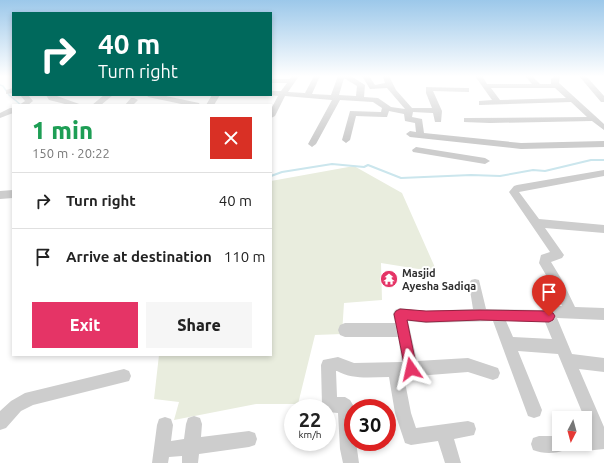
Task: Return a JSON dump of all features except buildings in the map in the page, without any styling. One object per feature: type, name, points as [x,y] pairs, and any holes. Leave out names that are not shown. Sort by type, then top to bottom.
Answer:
[{"type":"street","points":[[97,104],[106,98]]},
{"type":"street","points":[[164,98],[192,104]]},
{"type":"street","points":[[272,114],[281,98]]},
{"type":"street","points":[[330,98],[378,101],[386,107],[438,116],[432,98]]},
{"type":"street","points":[[312,144],[336,98]]},
{"type":"street","points":[[398,98],[409,110]]},
{"type":"street","points":[[494,98],[498,103]]},
{"type":"street","points":[[570,98],[604,128]]},
{"type":"street","points":[[482,103],[573,100]]},
{"type":"street","points":[[0,107],[11,111]]},
{"type":"street","points":[[346,140],[353,113],[384,115],[386,107]]},
{"type":"street","points":[[409,110],[408,119],[419,121],[420,135]]},
{"type":"street","points":[[0,116],[11,111]]},
{"type":"street","points":[[467,120],[594,119]]},
{"type":"street","points":[[410,134],[517,146],[604,144]]},
{"type":"street","points":[[431,136],[431,152]]},
{"type":"street","points":[[416,150],[485,160]]},
{"type":"street","points":[[571,313],[558,284],[545,264],[545,258],[558,255],[514,192],[517,188],[604,173]]},
{"type":"street","points":[[0,195],[12,194]]},
{"type":"street","points":[[536,224],[604,229]]},
{"type":"street","points":[[475,284],[480,315]]},
{"type":"street","points":[[588,411],[567,362],[563,347],[547,312],[604,314]]},
{"type":"street","points":[[468,429],[410,437],[403,413],[403,330],[400,314],[426,317],[480,315],[549,316]]},
{"type":"street","points":[[497,315],[510,344],[522,382],[534,410]]},
{"type":"street","points":[[345,330],[403,330]]},
{"type":"street","points":[[510,344],[563,347]]},
{"type":"street","points":[[567,362],[604,365]]},
{"type":"street","points":[[351,463],[348,449],[344,405],[330,405],[328,365],[338,364],[347,369],[354,370],[403,370],[468,365],[493,373]]},
{"type":"street","points":[[0,422],[16,406],[30,398],[124,376]]},
{"type":"street","points":[[592,419],[602,442],[592,443]]},
{"type":"street","points":[[190,463],[194,424]]},
{"type":"street","points":[[165,425],[161,456],[192,446],[249,439]]},
{"type":"street","points":[[444,432],[453,463]]},
{"type":"street","points":[[539,444],[552,444]]},
{"type":"shaded area","points":[[354,166],[402,193],[437,272],[381,263],[382,300],[344,303],[342,334],[315,335],[299,399],[284,399],[284,404],[256,404],[174,420],[179,402],[154,399],[159,356],[272,356],[272,181]]},
{"type":"waterway","points":[[12,98],[20,104]]},
{"type":"waterway","points":[[272,176],[282,172],[332,164],[364,167],[368,165],[401,178],[471,175],[500,176],[533,170],[545,171],[591,160],[604,160]]},
{"type":"place","name":"Masjid Ayesha Sadiqa","points":[[389,279]]},
{"type":"route","points":[[411,369],[400,314],[426,317],[480,315],[549,316]]}]
